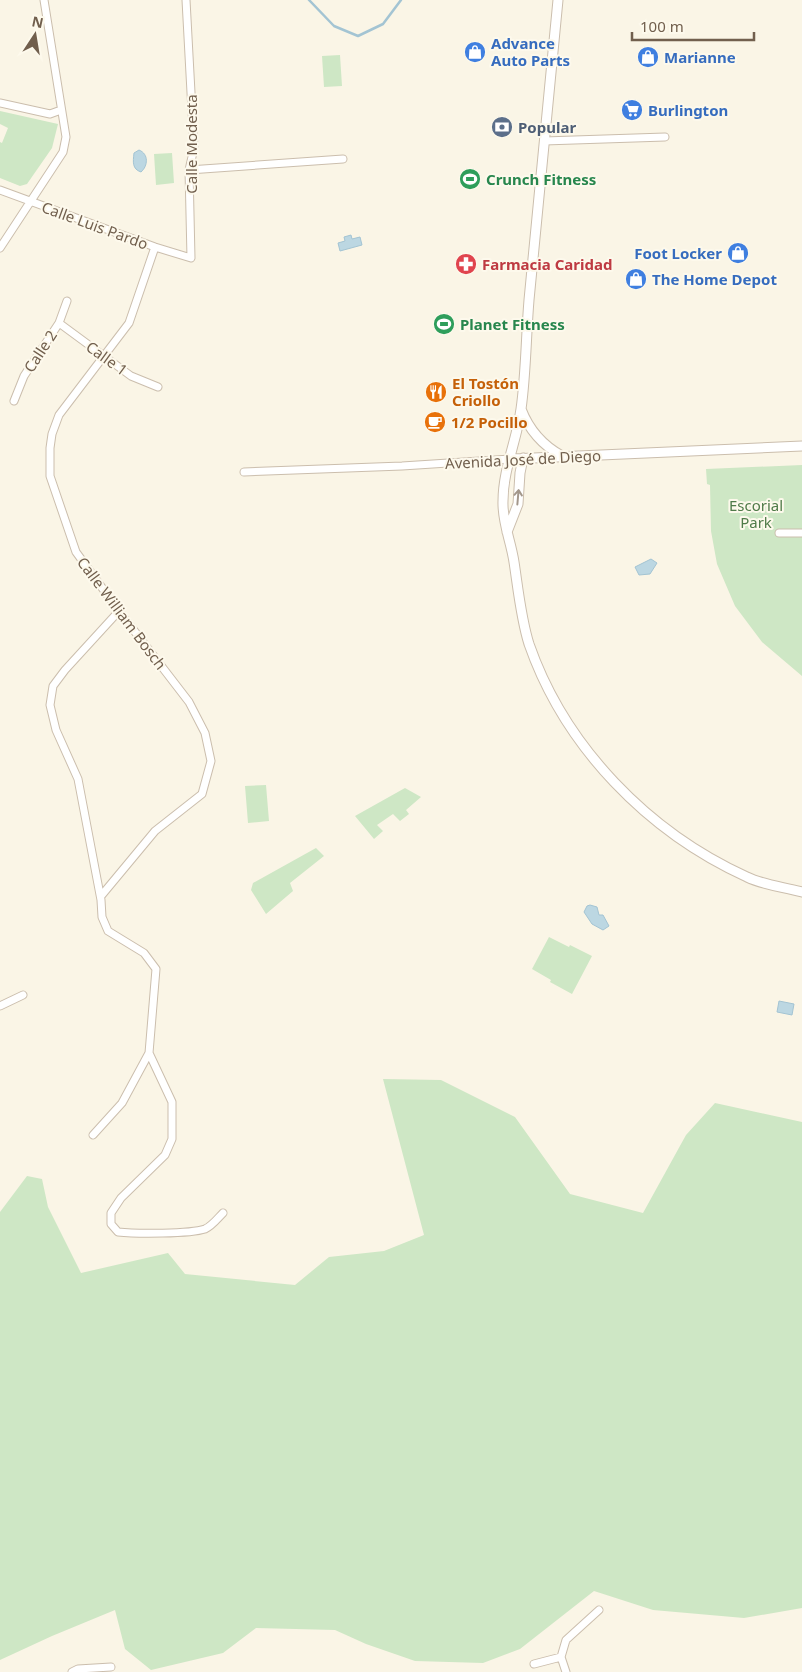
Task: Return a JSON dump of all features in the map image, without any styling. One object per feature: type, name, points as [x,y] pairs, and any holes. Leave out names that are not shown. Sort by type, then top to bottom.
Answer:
[{"type":"street","points":[[0,248],[63,152],[66,137],[44,0]]},
{"type":"street","name":"Calle Modesta","points":[[186,0],[194,148],[189,170],[191,258]]},
{"type":"street","points":[[558,0],[544,141],[522,409],[511,459],[505,474],[502,502],[506,534],[512,551],[529,642],[546,683],[562,714],[614,783],[646,813],[677,838],[749,878],[802,892]]},
{"type":"street","points":[[0,103],[50,114],[61,110]]},
{"type":"street","points":[[544,141],[665,137]]},
{"type":"street","points":[[189,170],[343,158]]},
{"type":"street","name":"Calle Luis Pardo","points":[[0,190],[191,258]]},
{"type":"street","name":"Calle William Bosch","points":[[100,896],[155,831],[202,794],[211,761],[205,733],[189,702],[76,552],[50,476],[50,448],[58,415],[129,323],[156,247]]},
{"type":"street","name":"Calle 2","points":[[14,401],[24,376],[59,323],[67,301]]},
{"type":"street","name":"Calle 1","points":[[59,323],[130,376],[158,387]]},
{"type":"street","points":[[522,409],[526,422],[538,438],[562,456]]},
{"type":"street","name":"Avenida José de Diego","points":[[244,472],[802,446]]},
{"type":"street","points":[[506,534],[518,504],[523,458]]},
{"type":"street","points":[[778,533],[802,533]]},
{"type":"street","points":[[92,1135],[122,1102],[149,1053],[156,969],[144,953],[108,931],[102,917],[100,896],[78,779],[56,730],[50,705],[53,686],[65,670],[119,611]]},
{"type":"street","points":[[0,1006],[23,996]]},
{"type":"street","points":[[149,1053],[172,1102],[172,1139],[165,1155],[121,1198],[111,1213],[111,1224],[118,1232],[183,1232],[206,1228],[223,1213]]},
{"type":"street","points":[[566,1672],[561,1657],[566,1640],[599,1610]]},
{"type":"street","points":[[534,1664],[561,1657]]},
{"type":"street","points":[[74,1671],[111,1667]]},
{"type":"green space","points":[[340,55],[342,86],[324,87],[322,56]]},
{"type":"green space","points":[[0,111],[58,124],[52,148],[27,184],[20,186],[0,178],[0,142],[2,143],[8,128],[0,124]]},
{"type":"green space","points":[[172,153],[174,183],[156,185],[154,154]]},
{"type":"green space","name":"Escorial Park","points":[[802,465],[802,676],[762,642],[735,606],[717,564],[711,531],[710,485],[707,484],[706,469]]},
{"type":"green space","points":[[266,785],[269,821],[248,823],[245,786]]},
{"type":"green space","points":[[405,788],[421,797],[406,810],[409,814],[400,821],[393,814],[377,825],[383,831],[374,839],[355,816]]},
{"type":"green space","points":[[316,848],[324,856],[290,883],[293,891],[266,914],[251,890],[253,883]]},
{"type":"green space","points":[[549,937],[592,956],[572,994],[532,969]]},
{"type":"green space","points":[[383,1079],[441,1080],[515,1117],[570,1194],[643,1213],[686,1135],[715,1103],[802,1122],[802,1608],[744,1618],[653,1610],[594,1591],[520,1649],[483,1663],[415,1661],[366,1644],[335,1630],[256,1628],[223,1653],[151,1670],[125,1649],[115,1610],[0,1660],[0,1212],[27,1176],[42,1179],[48,1207],[81,1273],[168,1253],[185,1274],[295,1285],[329,1257],[384,1251],[424,1235]]},
{"type":"water","points":[[139,150],[146,157],[145,167],[141,172],[136,169],[133,162],[134,153]]},
{"type":"water","points":[[351,235],[352,239],[360,237],[362,245],[340,251],[338,243],[345,241],[344,237]]},
{"type":"water","points":[[651,559],[657,563],[650,574],[639,575],[635,567]]},
{"type":"water","points":[[587,906],[597,907],[599,915],[603,915],[609,926],[603,930],[592,924],[584,912]]},
{"type":"water","points":[[779,1001],[794,1004],[792,1015],[777,1012]]},
{"type":"waterway","points":[[309,0],[334,26],[358,36],[383,24],[401,0]]},
{"type":"place","name":"Advance Auto Parts","points":[[475,52]]},
{"type":"place","name":"Marianne","points":[[648,57]]},
{"type":"place","name":"Burlington","points":[[632,110]]},
{"type":"place","name":"Popular","points":[[502,127]]},
{"type":"place","name":"Crunch Fitness","points":[[470,179]]},
{"type":"place","name":"Foot Locker","points":[[738,253]]},
{"type":"place","name":"Farmacia Caridad","points":[[466,264]]},
{"type":"place","name":"The Home Depot","points":[[636,279]]},
{"type":"place","name":"Planet Fitness","points":[[444,324]]},
{"type":"place","name":"El Tostón Criollo","points":[[436,392]]},
{"type":"place","name":"1/2 Pocillo","points":[[435,422]]}]
